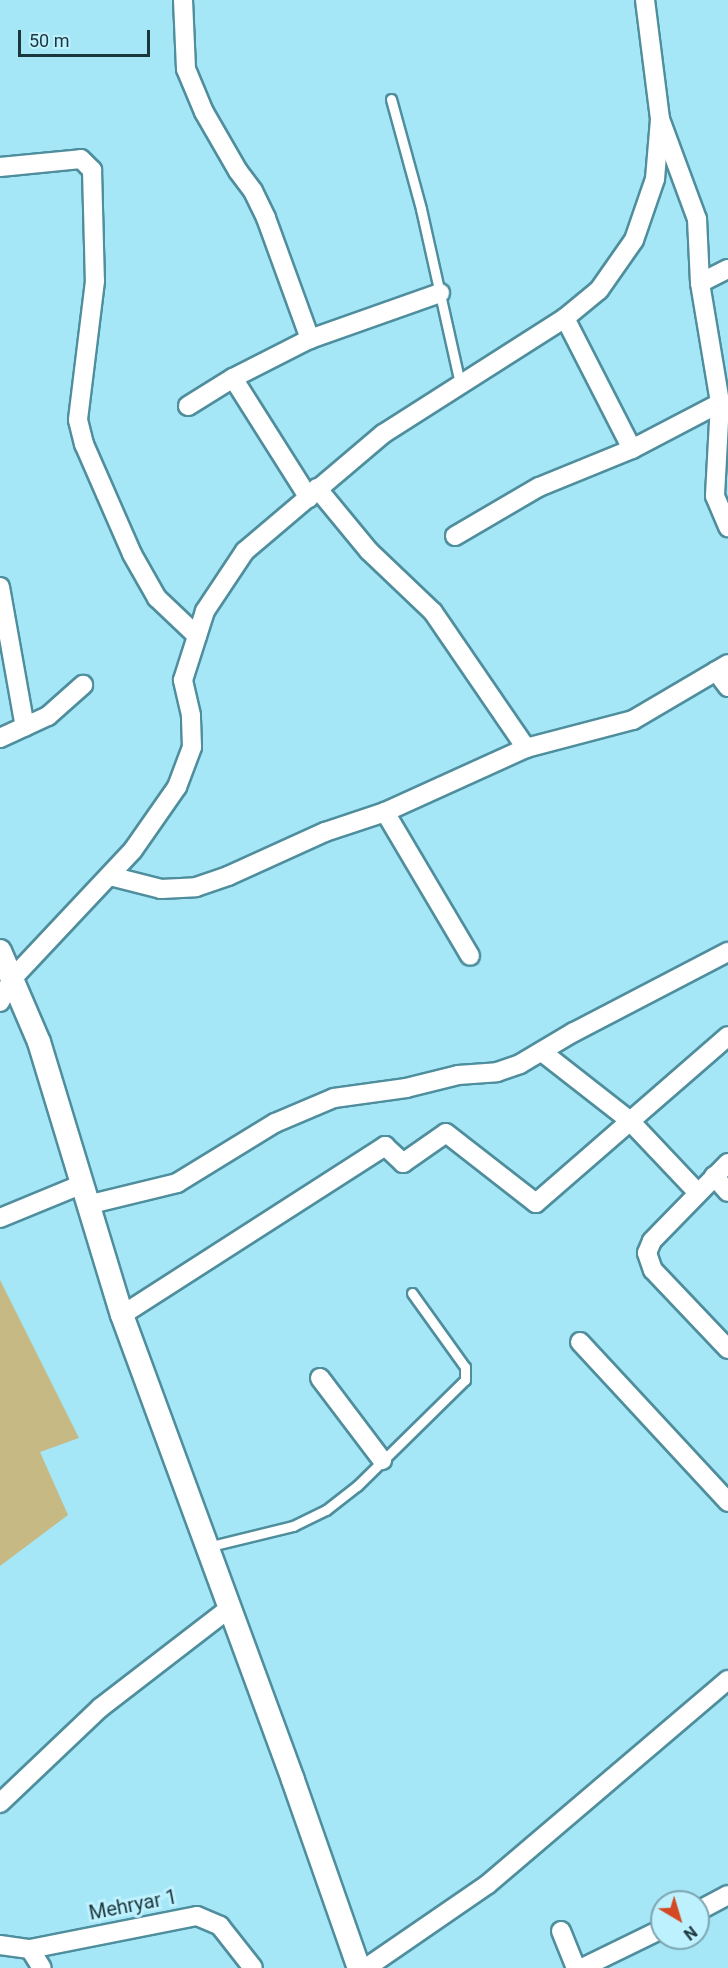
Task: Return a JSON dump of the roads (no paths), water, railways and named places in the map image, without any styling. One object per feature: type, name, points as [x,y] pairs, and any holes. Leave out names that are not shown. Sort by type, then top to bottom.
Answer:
[{"type":"street","points":[[183,0],[186,69],[204,112],[238,171],[254,191],[267,218],[310,339]]},
{"type":"street","points":[[0,1002],[11,980],[133,850],[177,787],[192,747],[190,715],[183,680],[205,611],[245,551],[383,434],[566,318],[599,290],[634,240],[655,178],[660,119],[645,0]]},
{"type":"street","points":[[660,119],[697,219],[700,283],[722,376],[715,496],[728,528]]},
{"type":"street","points":[[0,167],[81,159],[92,170],[95,281],[78,420],[84,444],[132,554],[157,598],[197,636]]},
{"type":"street","points":[[700,283],[728,269]]},
{"type":"street","points":[[188,406],[233,378],[310,339],[440,293]]},
{"type":"street","points":[[566,318],[632,449]]},
{"type":"street","points":[[233,378],[313,493],[433,612],[526,748]]},
{"type":"street","points":[[455,536],[539,487],[632,449],[720,403]]},
{"type":"street","points":[[0,587],[25,727]]},
{"type":"street","points":[[110,876],[161,889],[196,887],[228,876],[325,832],[385,812],[526,748],[633,720],[722,667],[728,687]]},
{"type":"street","points":[[0,738],[48,716],[83,685]]},
{"type":"street","points":[[385,812],[470,956]]},
{"type":"street","points":[[0,951],[39,1042],[122,1315],[359,1968]]},
{"type":"street","points":[[0,1218],[84,1195],[177,1183],[265,1128],[334,1098],[406,1088],[458,1075],[496,1072],[520,1064],[728,952]]},
{"type":"street","points":[[122,1315],[385,1146],[403,1163],[446,1133],[536,1203],[728,1036]]},
{"type":"street","points":[[542,1052],[629,1120],[698,1193]]},
{"type":"street","points":[[728,1163],[651,1240],[647,1253],[653,1270],[728,1349]]},
{"type":"street","points":[[714,1176],[728,1192]]},
{"type":"street","points":[[580,1342],[728,1502]]},
{"type":"street","points":[[320,1378],[382,1460]]},
{"type":"street","points":[[0,1803],[100,1708],[230,1608]]},
{"type":"street","points":[[366,1968],[488,1884],[728,1680]]},
{"type":"street","points":[[710,1905],[728,1895]]},
{"type":"street","name":"Mehryar 1","points":[[0,1946],[30,1949],[197,1916],[220,1926],[253,1968]]},
{"type":"street","points":[[561,1931],[576,1968]]},
{"type":"street","points":[[582,1968],[650,1935]]},
{"type":"street","points":[[30,1949],[42,1968]]},
{"type":"lane","points":[[391,99],[421,209],[460,384]]},
{"type":"lane","points":[[207,1547],[293,1526],[326,1510],[357,1486],[465,1380],[465,1367],[412,1293]]}]
